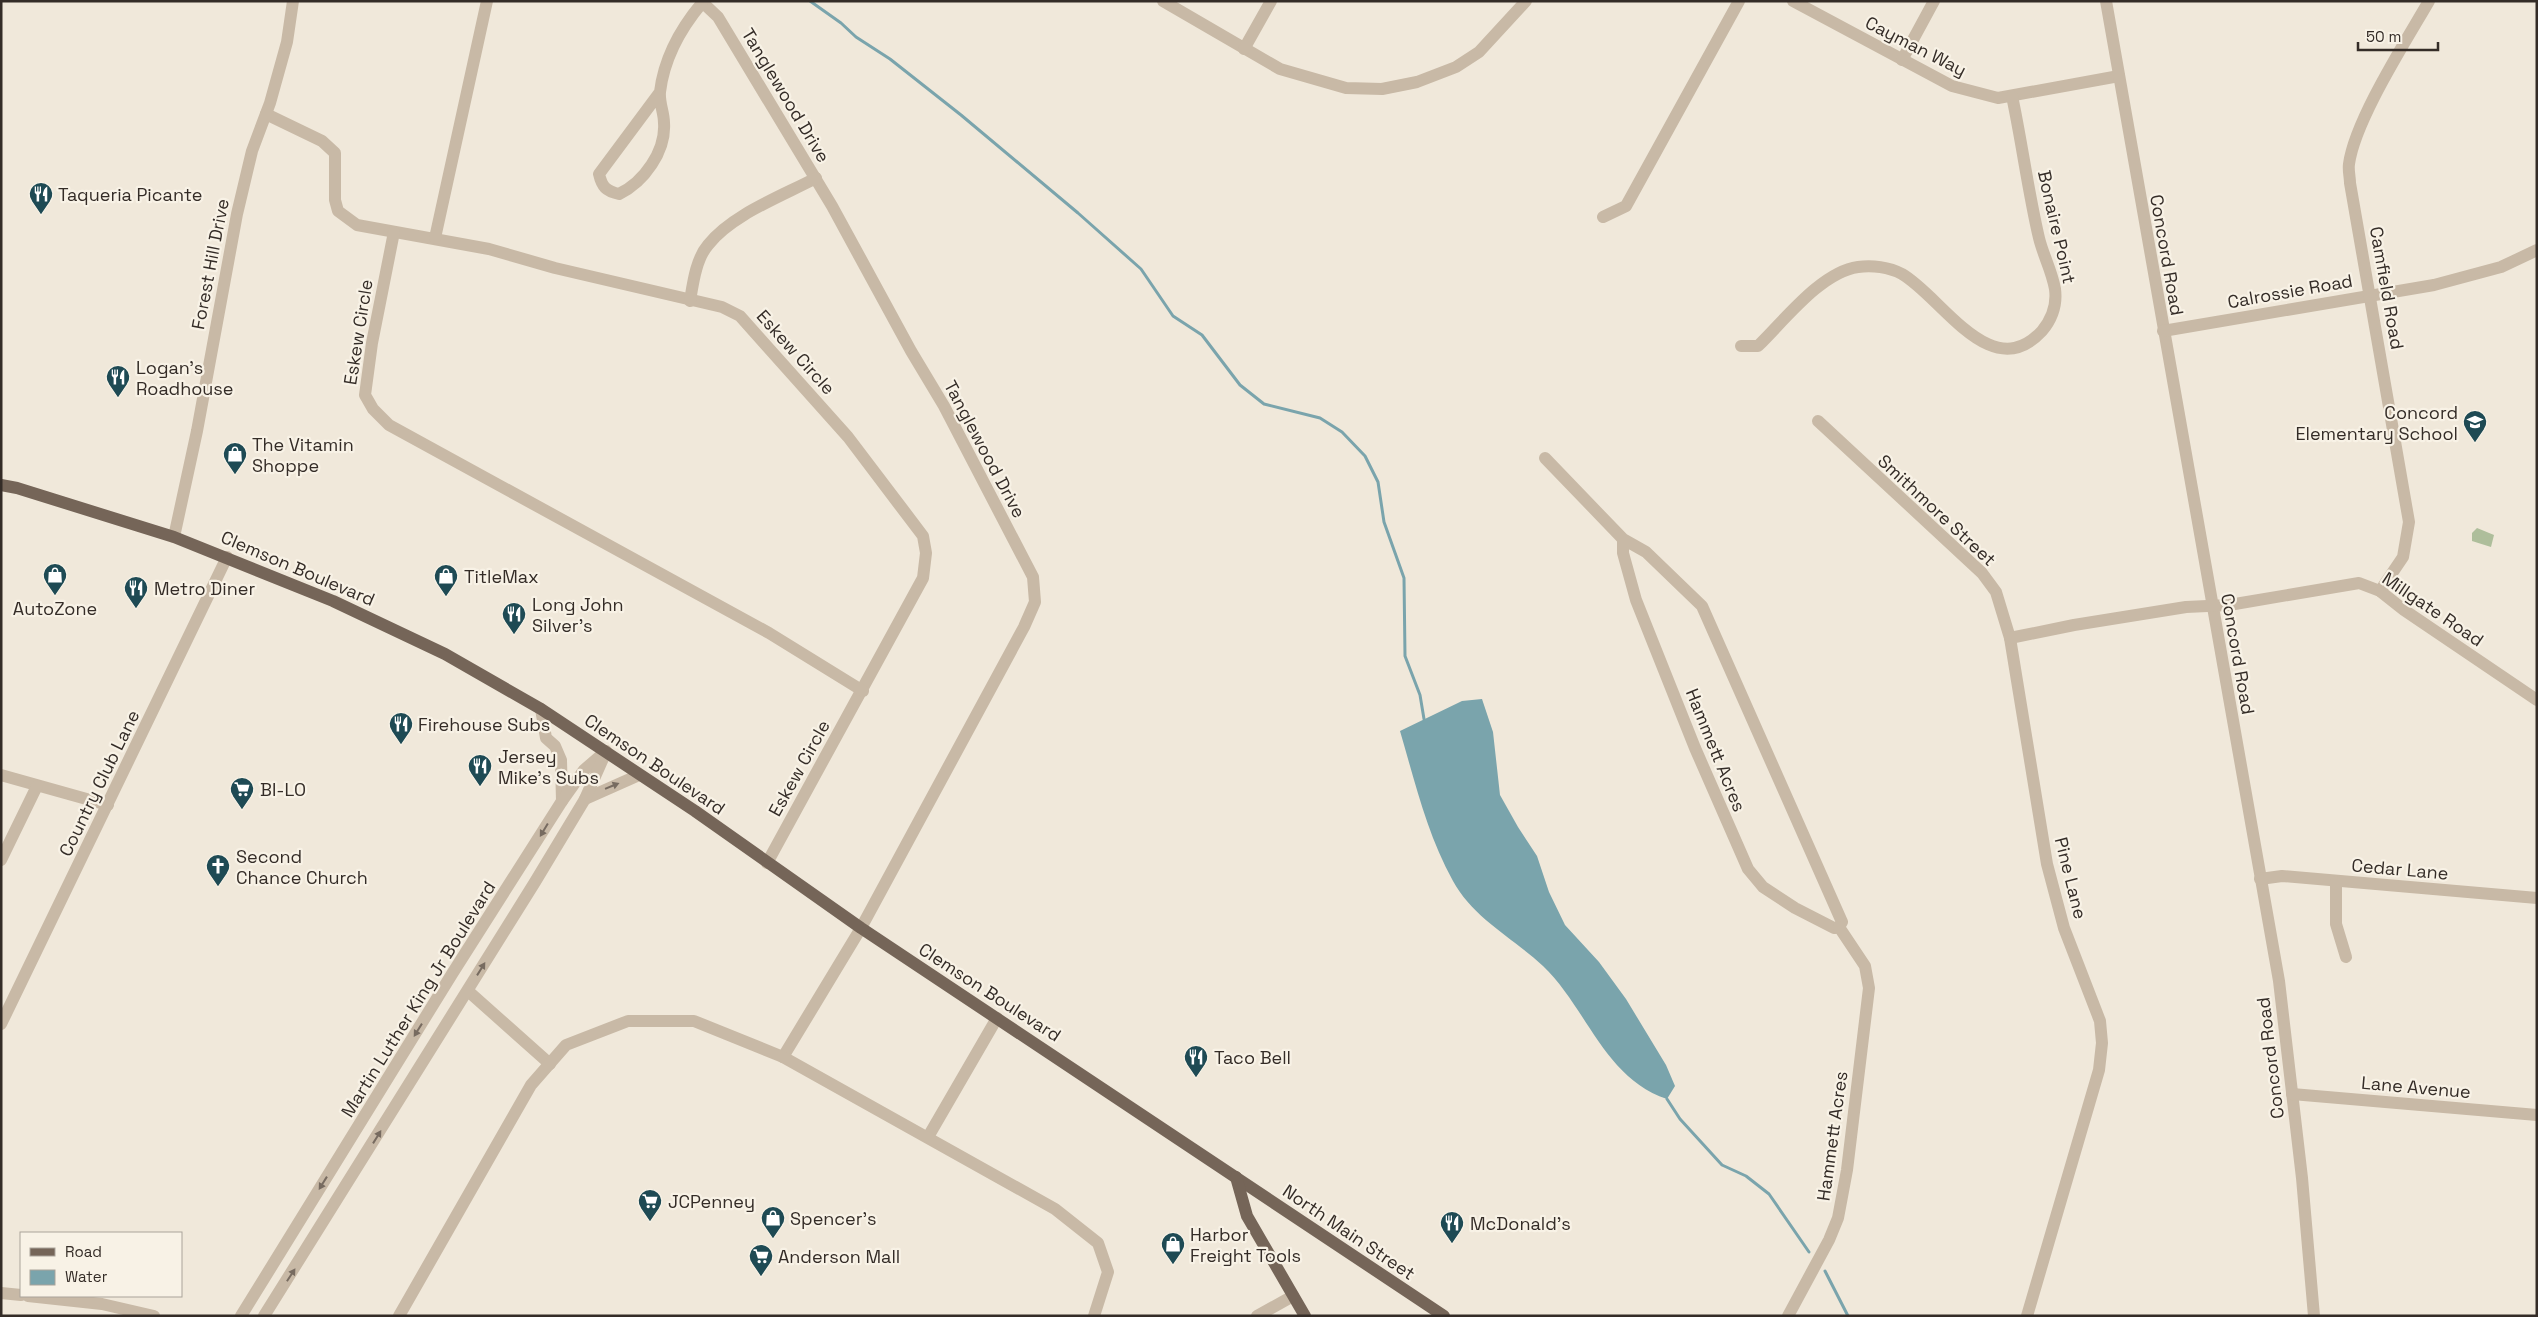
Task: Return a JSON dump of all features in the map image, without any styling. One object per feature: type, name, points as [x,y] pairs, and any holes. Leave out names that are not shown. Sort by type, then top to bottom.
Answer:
[{"type":"main road","name":"Clemson Boulevard","points":[[1,485],[17,488],[174,537],[227,557],[389,626],[445,654],[541,709],[606,751],[861,928],[1236,1177]]},
{"type":"main road","points":[[1236,1177],[1247,1216],[1305,1316]]},
{"type":"main road","name":"North Main Street","points":[[1236,1177],[1444,1316]]},
{"type":"street","name":"Forest Hill Drive","points":[[174,537],[197,431],[237,214],[252,151],[266,114],[287,42],[294,1]]},
{"type":"street","points":[[435,238],[487,1]]},
{"type":"street","points":[[1162,1],[1280,69],[1346,88],[1382,89],[1417,82],[1456,68],[1479,52],[1526,1]]},
{"type":"street","points":[[1244,48],[1271,1]]},
{"type":"street","points":[[1603,217],[1626,206],[1739,1]]},
{"type":"street","name":"Cayman Way","points":[[1793,1],[1952,86],[1998,98],[2118,76]]},
{"type":"street","points":[[1902,60],[1934,1]]},
{"type":"street","name":"Concord Road","points":[[2106,1],[2279,981],[2314,1316]]},
{"type":"street","name":"Camfield Road","points":[[2380,591],[2403,557],[2409,522],[2350,183],[2349,164],[2356,139],[2373,102],[2429,1]]},
{"type":"street","points":[[660,92],[660,110],[664,122],[656,157],[632,188],[619,194],[608,192],[602,186],[599,174],[650,108],[660,92],[677,38],[702,2]]},
{"type":"street","name":"Tanglewood Drive","points":[[702,2],[718,17],[816,178],[911,351],[944,406],[1033,577],[1035,602],[1024,627],[971,727],[861,928],[783,1057]]},
{"type":"street","name":"Bonaire Point","points":[[1741,346],[1758,346],[1831,277],[1856,267],[1871,266],[1893,271],[1913,282],[1968,333],[1991,346],[2015,347],[2037,335],[2052,314],[2055,288],[2039,239],[2012,96]]},
{"type":"street","name":"Eskew Circle","points":[[266,114],[322,141],[335,153],[335,200],[338,211],[347,220],[357,225],[489,249],[555,268],[722,307],[740,316],[848,437],[923,536],[926,553],[923,578],[863,691],[767,863]]},
{"type":"street","points":[[690,301],[693,280],[706,247],[725,227],[816,178]]},
{"type":"street","name":"Eskew Circle","points":[[394,232],[372,342],[365,395],[373,409],[389,425],[769,633],[863,691]]},
{"type":"street","name":"Calrossie Road","points":[[2163,331],[2434,285],[2501,267],[2537,250]]},
{"type":"street","name":"Smithmore Street","points":[[1818,421],[1982,574],[1996,592],[2010,638]]},
{"type":"street","name":"Hammett Acres","points":[[1545,458],[1623,539],[1646,552],[1702,606],[1838,912],[1842,922],[1839,927]]},
{"type":"street","name":"Hammett Acres","points":[[1623,539],[1623,553],[1636,600],[1699,757],[1748,869],[1763,887],[1795,908],[1834,928],[1839,927]]},
{"type":"street","name":"Country Club Lane","points":[[1,1024],[227,557]]},
{"type":"street","name":"Millgate Road","points":[[2211,604],[2229,605],[2359,583],[2380,591],[2411,615],[2537,700]]},
{"type":"street","points":[[2010,638],[2074,625],[2211,604]]},
{"type":"street","name":"Pine Lane","points":[[2010,638],[2047,864],[2064,928],[2100,1021],[2102,1043],[2099,1070],[2026,1316]]},
{"type":"street","points":[[541,709],[546,738],[555,746],[561,760],[562,801]]},
{"type":"street","points":[[264,1316],[468,991],[585,798],[606,751]]},
{"type":"street","name":"Martin Luther King Jr Boulevard","points":[[241,1316],[452,974],[562,801],[584,770],[606,751]]},
{"type":"street","points":[[1,775],[108,805]]},
{"type":"street","points":[[585,798],[639,775]]},
{"type":"street","points":[[1,860],[38,786]]},
{"type":"street","name":"Cedar Lane","points":[[2260,879],[2282,876],[2537,898]]},
{"type":"street","points":[[2336,882],[2336,924],[2346,957]]},
{"type":"street","name":"Hammett Acres","points":[[1788,1316],[1829,1240],[1838,1218],[1847,1170],[1868,988],[1865,966],[1839,927]]},
{"type":"street","points":[[468,991],[550,1064]]},
{"type":"street","points":[[928,1137],[997,1018]]},
{"type":"street","points":[[399,1316],[531,1085],[566,1045],[628,1021],[694,1021],[783,1057],[1055,1208],[1098,1243],[1108,1272],[1094,1316]]},
{"type":"street","name":"Lane Avenue","points":[[2292,1094],[2537,1115]]},
{"type":"street","points":[[1,1293],[20,1295]]},
{"type":"street","points":[[1257,1316],[1293,1296]]},
{"type":"street","points":[[37,1297],[102,1304],[154,1316]]},
{"type":"green space","points":[[2477,528],[2494,535],[2491,547],[2472,541],[2472,533]]},
{"type":"water","points":[[1482,699],[1493,732],[1500,795],[1537,856],[1549,892],[1565,925],[1599,962],[1626,999],[1666,1065],[1675,1086],[1667,1099],[1645,1089],[1627,1075],[1612,1059],[1558,983],[1543,966],[1471,906],[1461,894],[1444,863],[1422,808],[1400,731],[1462,701]]},
{"type":"waterway","points":[[810,1],[841,23],[856,37],[890,59],[961,115],[1078,213],[1141,269],[1173,316],[1202,335],[1240,385],[1264,404],[1320,418],[1342,432],[1365,456],[1378,482],[1384,522],[1404,578],[1405,656],[1420,695],[1424,719]]},
{"type":"waterway","points":[[1667,1099],[1680,1119],[1722,1165],[1746,1176],[1769,1194],[1809,1252]]},
{"type":"waterway","points":[[1825,1271],[1848,1316]]},
{"type":"place","name":"Taqueria Picante","points":[[41,215]]},
{"type":"place","name":"Logan's Roadhouse","points":[[118,398]]},
{"type":"place","name":"Concord Elementary School","points":[[2475,443]]},
{"type":"place","name":"The Vitamin Shoppe","points":[[235,475]]},
{"type":"place","name":"AutoZone","points":[[55,596]]},
{"type":"place","name":"TitleMax","points":[[446,597]]},
{"type":"place","name":"Metro Diner","points":[[136,609]]},
{"type":"place","name":"Long John Silver's","points":[[514,635]]},
{"type":"place","name":"Firehouse Subs","points":[[401,745]]},
{"type":"place","name":"Jersey Mike's Subs","points":[[480,787]]},
{"type":"place","name":"BI-LO","points":[[242,810]]},
{"type":"place","name":"Second Chance Church","points":[[218,887]]},
{"type":"place","name":"Taco Bell","points":[[1196,1078]]},
{"type":"place","name":"JCPenney","points":[[650,1222]]},
{"type":"place","name":"Spencer's","points":[[773,1239]]},
{"type":"place","name":"McDonald's","points":[[1452,1244]]},
{"type":"place","name":"Harbor Freight Tools","points":[[1173,1265]]},
{"type":"place","name":"Anderson Mall","points":[[761,1277]]}]
